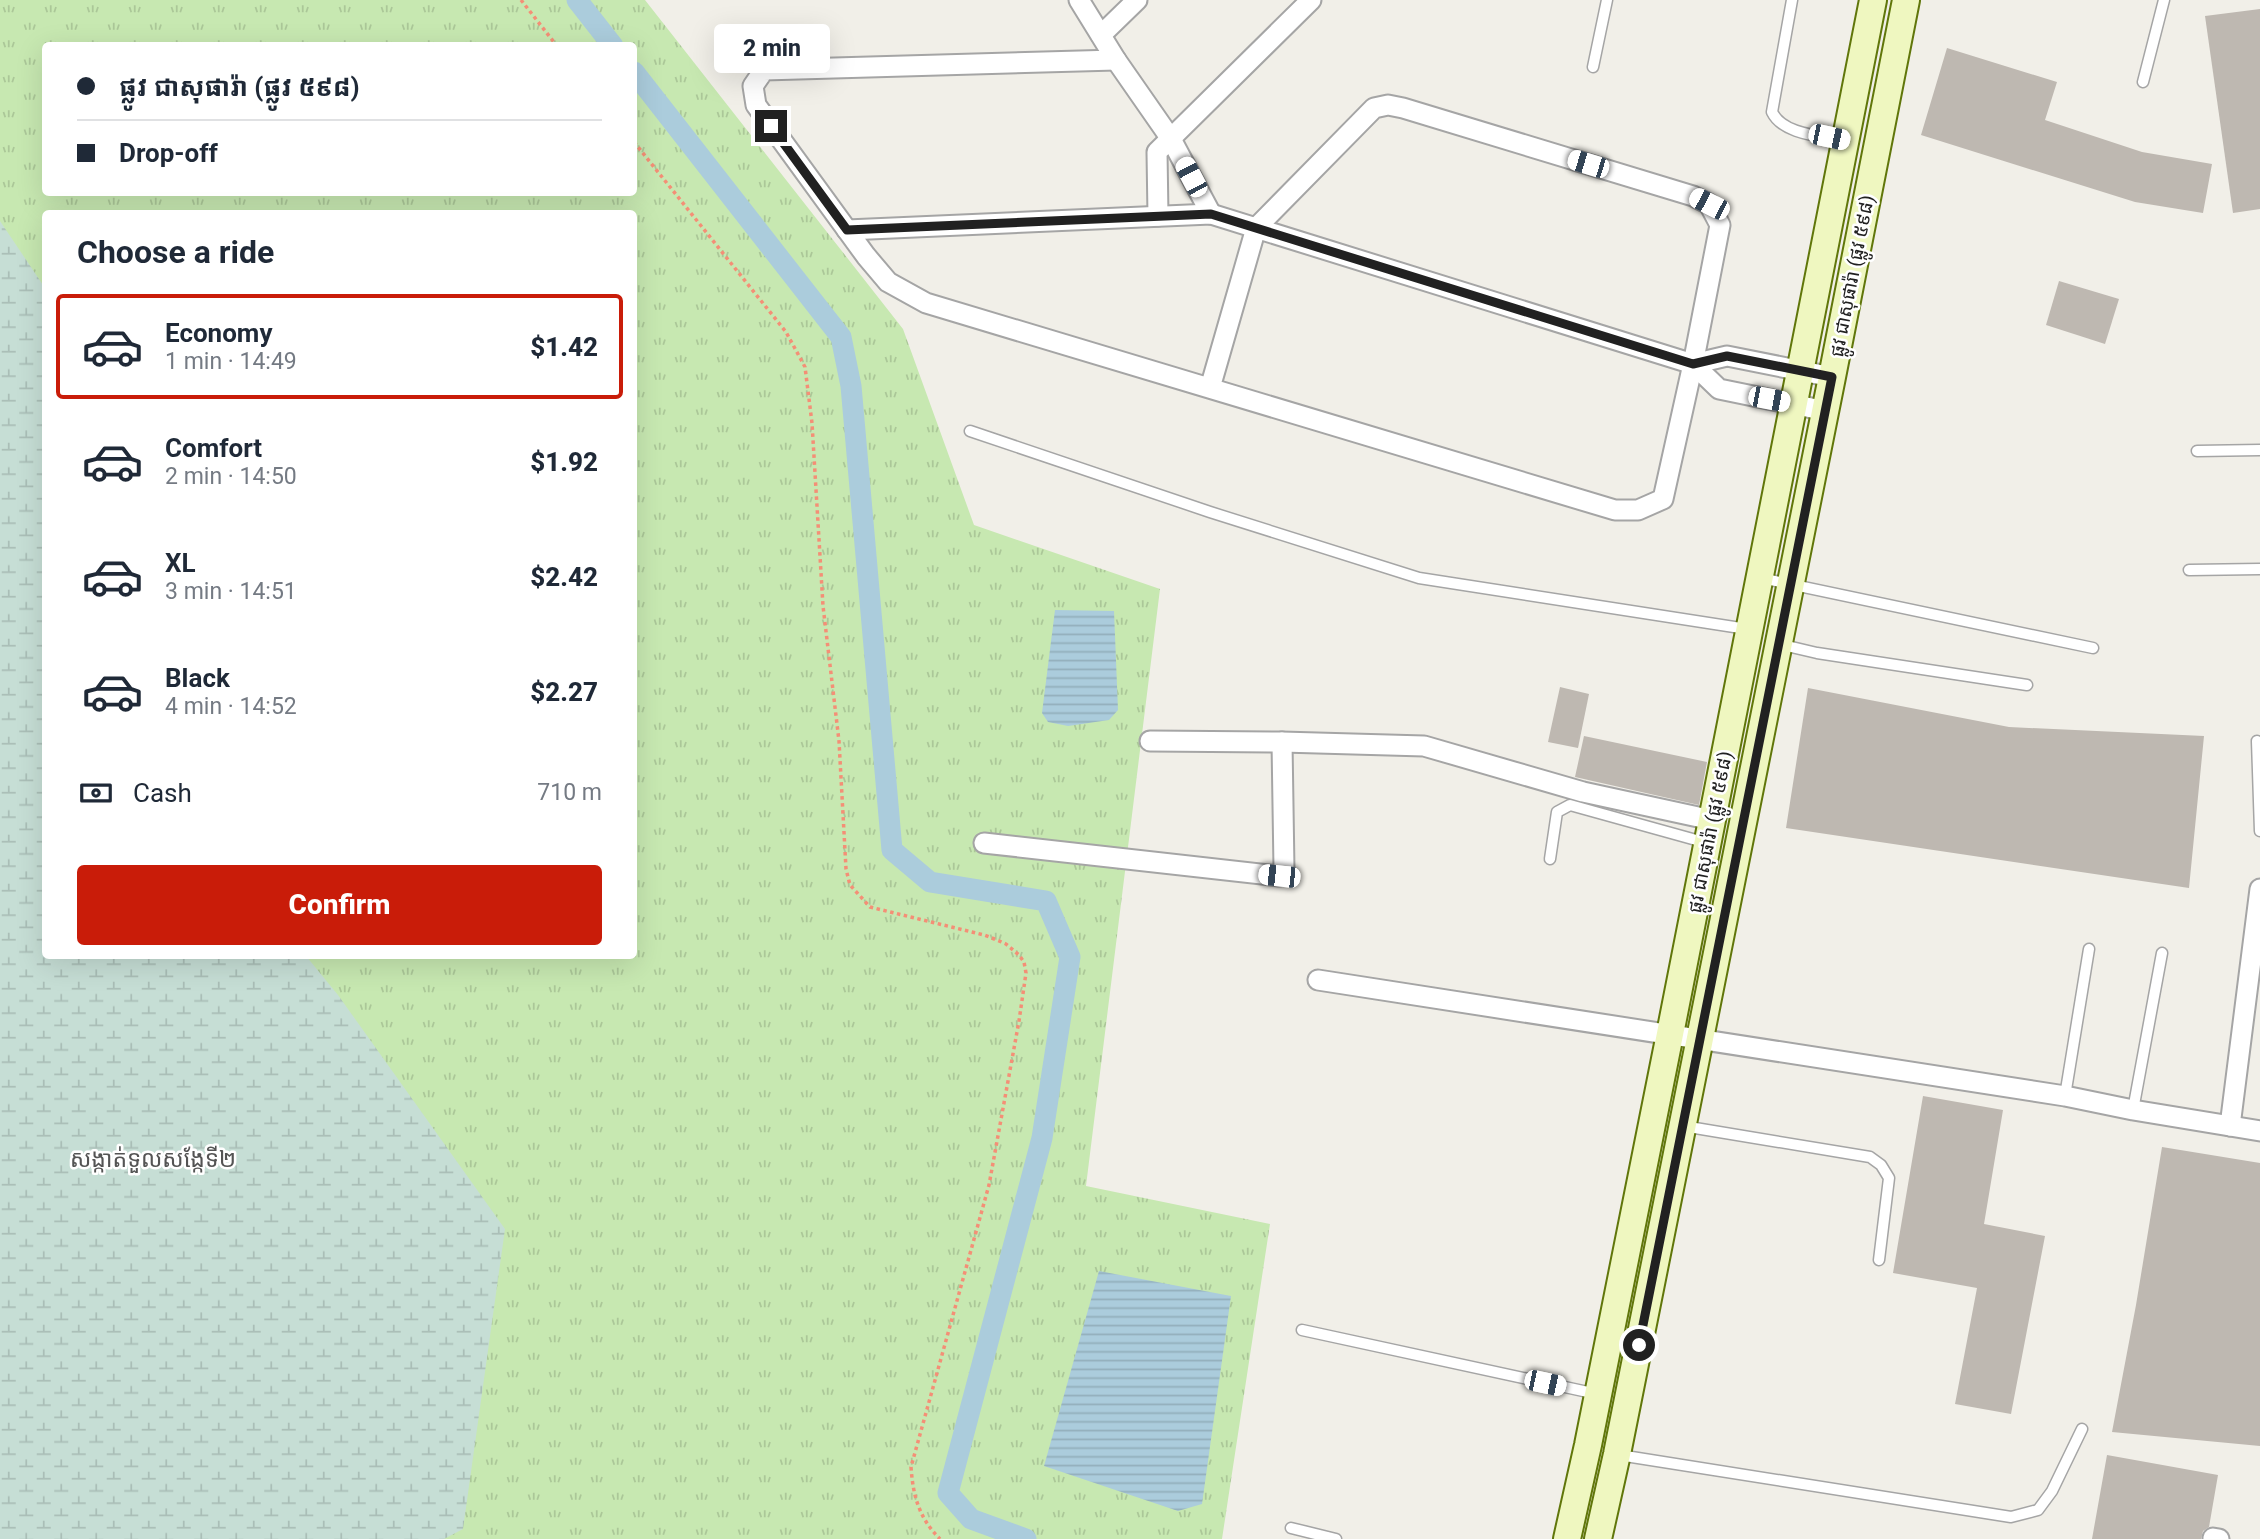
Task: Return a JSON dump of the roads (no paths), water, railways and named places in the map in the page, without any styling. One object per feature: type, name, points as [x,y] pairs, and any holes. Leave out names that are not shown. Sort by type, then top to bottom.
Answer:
[{"type":"main road","name":"ផ្លូវ ជាសុផារ៉ា (ផ្លូវ ៥៩៨)","points":[[1569,1527],[1670,1034],[1873,0]]},
{"type":"main road","name":"ផ្លូវ ជាសុផារ៉ា (ផ្លូវ ៥៩៨)","points":[[1600,1530],[1826,411],[1906,0]]},
{"type":"main road","points":[[1736,700],[1767,706]]},
{"type":"main road","points":[[1569,1527],[1600,1530]]},
{"type":"street","points":[[1079,0],[1116,60],[1171,139],[1211,214]]},
{"type":"street","points":[[1101,35],[1137,0]]},
{"type":"street","points":[[1158,216],[1157,152],[1311,0]]},
{"type":"street","points":[[1116,60],[764,70],[753,86],[756,105],[888,282],[926,303],[1615,510],[1638,510],[1663,499],[1720,225],[1709,204],[1693,196],[1403,108],[1388,105],[1374,108],[1256,228],[1209,388]]},
{"type":"street","points":[[847,230],[1211,214],[1693,364],[1719,389],[1826,411]]},
{"type":"street","points":[[1693,364],[1727,356],[1832,377]]},
{"type":"street","points":[[1150,741],[1282,741],[1424,746],[1710,831]]},
{"type":"street","points":[[984,843],[1279,876],[1284,869],[1282,741]]},
{"type":"street","points":[[2230,1126],[2260,889]]},
{"type":"street","points":[[1318,980],[2065,1096],[2260,1131]]},
{"type":"lane","points":[[1592,67],[1607,0]]},
{"type":"lane","points":[[1792,0],[1772,112],[1776,120],[1789,129],[1845,141]]},
{"type":"lane","points":[[2143,82],[2164,0]]},
{"type":"lane","points":[[970,431],[1210,512],[1419,578],[1750,629]]},
{"type":"lane","points":[[2197,451],[2260,450]]},
{"type":"lane","points":[[2189,570],[2260,569]]},
{"type":"lane","points":[[1760,578],[2093,648]]},
{"type":"lane","points":[[1779,644],[1817,653],[2027,685]]},
{"type":"lane","points":[[2257,741],[2260,831]]},
{"type":"lane","points":[[1550,859],[1557,812],[1570,805],[1710,831]]},
{"type":"lane","points":[[2065,1096],[2090,950]]},
{"type":"lane","points":[[2133,1110],[2162,953]]},
{"type":"lane","points":[[1682,1126],[1870,1157],[1881,1165],[1889,1178],[1879,1260]]},
{"type":"lane","points":[[1302,1330],[1598,1394]]},
{"type":"lane","points":[[1617,1454],[2011,1517],[2038,1510],[2052,1491],[2082,1429]]},
{"type":"lane","points":[[1291,1528],[1336,1539]]},
{"type":"water","points":[[1055,610],[1114,611],[1118,710],[1109,720],[1068,726],[1048,722],[1042,713]]},
{"type":"water","points":[[1099,1271],[1231,1296],[1202,1504],[1178,1511],[1044,1466]]},
{"type":"waterway","points":[[577,0],[610,42]]},
{"type":"waterway","points":[[637,76],[841,337],[851,386],[892,850],[930,882],[1046,901],[1070,957],[1042,1138],[948,1493],[971,1519],[1026,1539]]},
{"type":"district","name":"សង្កាត់ទួលសង្កែទី២","points":[[153,1159]]}]
